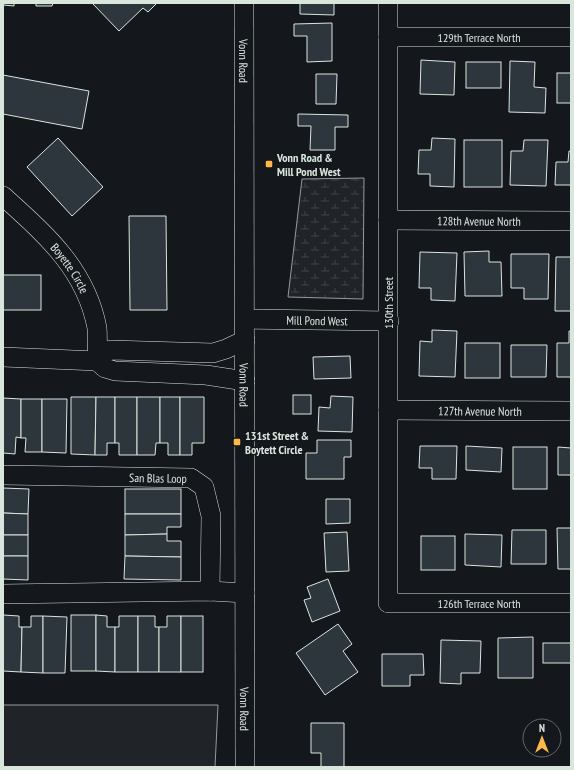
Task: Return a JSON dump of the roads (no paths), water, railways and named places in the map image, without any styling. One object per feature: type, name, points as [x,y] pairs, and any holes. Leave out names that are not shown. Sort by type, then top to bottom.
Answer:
[{"type":"street","name":"Vonn Road","points":[[244,3],[245,767]]},
{"type":"street","name":"130th Street","points":[[388,3],[388,603]]},
{"type":"street","name":"129th Terrace North","points":[[388,37],[571,36]]},
{"type":"street","name":"Boyette Circle","points":[[3,196],[30,220],[71,264],[90,302],[97,328],[97,361]]},
{"type":"street","name":"128th Avenue North","points":[[388,220],[571,221]]},
{"type":"street","name":"Mill Pond West","points":[[245,319],[389,320]]},
{"type":"street","points":[[97,361],[103,353],[111,350],[213,353],[226,350],[245,340]]},
{"type":"street","points":[[3,358],[97,361],[105,368],[115,371],[206,374],[245,381]]},
{"type":"street","name":"127th Avenue North","points":[[388,410],[571,411]]},
{"type":"street","name":"San Blas Loop","points":[[3,475],[191,478],[204,487],[211,516],[210,591]]},
{"type":"street","points":[[3,594],[210,591],[245,593]]},
{"type":"street","name":"126th Terrace North","points":[[388,603],[571,603]]},
{"type":"place","name":"Vonn Road & Mill Pond West","points":[[269,164]]},
{"type":"place","name":"131st Street & Boytett Circle","points":[[237,442]]}]
